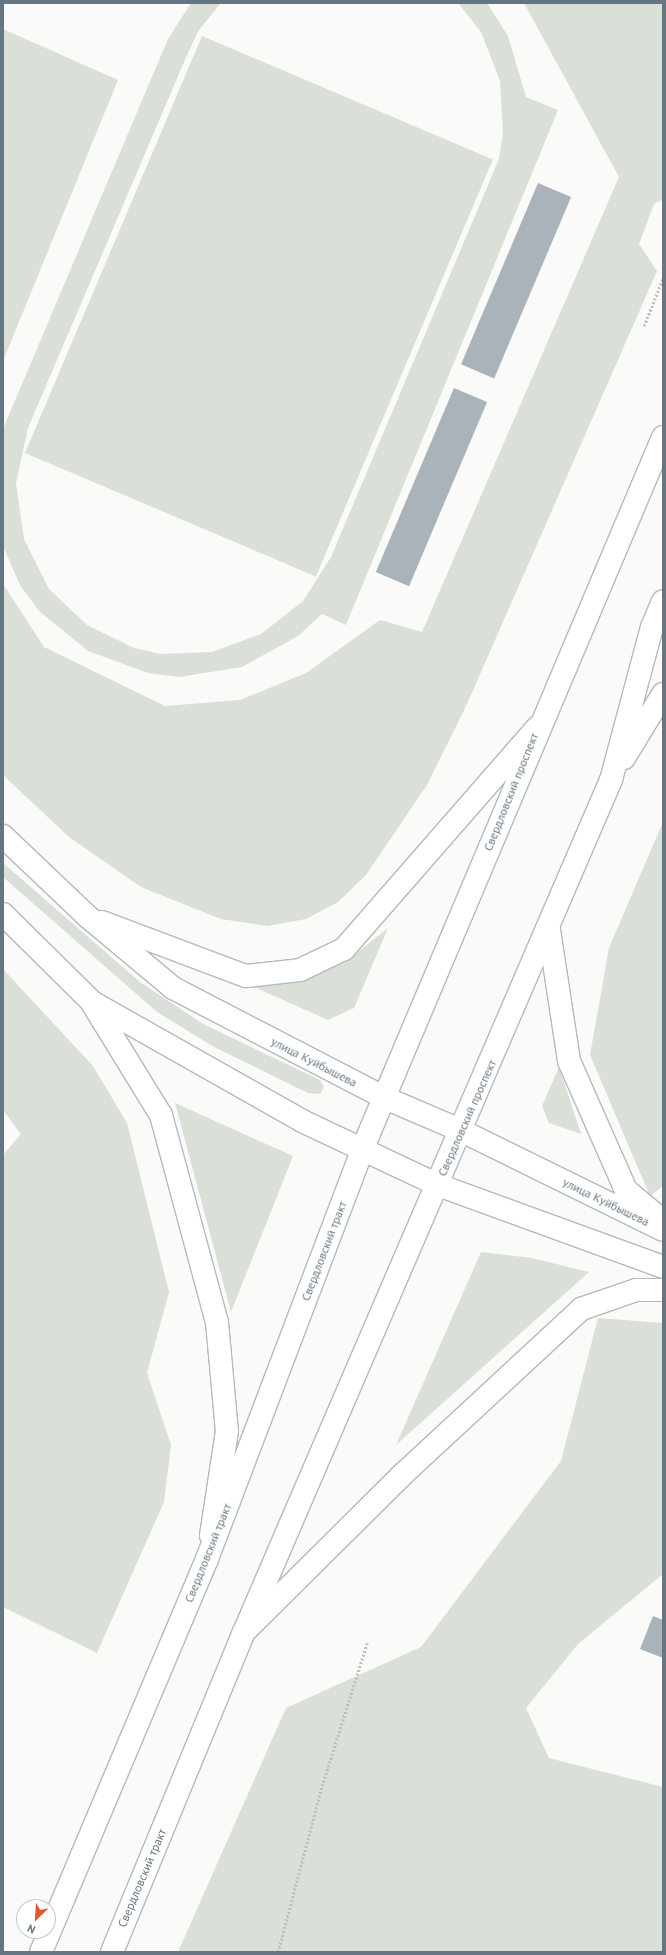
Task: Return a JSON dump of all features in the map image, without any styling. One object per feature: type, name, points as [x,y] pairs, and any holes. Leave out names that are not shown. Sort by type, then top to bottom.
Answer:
[{"type":"main road","name":"Свердловский проспект","points":[[362,1150],[385,1098],[537,728],[663,437]]},
{"type":"main road","name":"Свердловский проспект","points":[[438,1186],[611,780],[652,627],[663,601]]},
{"type":"main road","points":[[611,780],[663,694]]},
{"type":"main road","points":[[87,916],[246,976],[300,970],[344,949],[537,728]]},
{"type":"main road","name":"улица Куйбышева","points":[[3,836],[87,916],[173,988],[385,1098],[462,1131],[663,1230]]},
{"type":"main road","points":[[3,914],[92,1002],[161,1116],[217,1322],[227,1431],[207,1559]]},
{"type":"main road","points":[[548,930],[569,1061],[626,1190],[663,1221]]},
{"type":"main road","points":[[92,1002],[302,1121],[438,1186],[663,1267]]},
{"type":"main road","name":"Свердловский тракт","points":[[41,1952],[207,1559],[362,1150]]},
{"type":"main road","name":"Свердловский тракт","points":[[112,1952],[244,1632],[438,1186]]},
{"type":"main road","points":[[244,1632],[402,1475],[581,1309],[636,1290],[663,1290]]},
{"type":"path","points":[[644,326],[663,278]]},
{"type":"path","points":[[278,1952],[322,1786],[367,1643]]},
{"type":"shaded area","points":[[191,3],[221,3],[199,30],[187,55],[28,428],[16,483],[24,539],[49,589],[87,625],[134,648],[160,654],[212,652],[261,634],[303,601],[331,557],[499,159],[503,133],[500,81],[481,32],[458,3],[487,3],[508,36],[526,97],[558,110],[346,625],[322,614],[298,636],[242,667],[179,677],[148,673],[88,651],[39,611],[20,585],[3,546],[3,429],[168,39]]},
{"type":"shaded area","points":[[524,3],[663,3],[663,199],[654,204],[639,244],[657,271],[467,704],[427,785],[366,875],[338,902],[306,919],[267,926],[221,919],[141,887],[69,837],[3,775],[3,584],[44,647],[165,706],[240,700],[306,673],[380,620],[422,632],[619,177]]},
{"type":"shaded area","points":[[3,29],[118,80],[3,361]]},
{"type":"shaded area","points":[[202,36],[493,159],[316,576],[25,453]]},
{"type":"shaded area","points":[[663,822],[663,1186],[650,1196],[590,1055],[609,948]]},
{"type":"shaded area","points":[[3,863],[140,982],[203,1024],[320,1080],[324,1087],[320,1094],[308,1093],[214,1047],[157,1012],[3,877]]},
{"type":"shaded area","points":[[388,928],[354,1008],[328,1020],[254,987],[300,980],[344,963]]},
{"type":"shaded area","points":[[3,969],[93,1066],[127,1123],[169,1292],[147,1373],[171,1445],[164,1502],[97,1653],[3,1607],[3,1155],[21,1134],[3,1110]]},
{"type":"shaded area","points":[[559,1067],[581,1134],[549,1123],[542,1106]]},
{"type":"shaded area","points":[[175,1103],[293,1156],[231,1312]]},
{"type":"shaded area","points":[[481,1252],[532,1258],[589,1272],[396,1445]]},
{"type":"shaded area","points":[[598,1318],[663,1323],[663,1574],[578,1644],[526,1708],[549,1758],[663,1787],[663,1952],[178,1952],[286,1708],[421,1647],[561,1461]]},
{"type":"building","points":[[538,183],[571,197],[494,378],[461,364]]},
{"type":"building","points":[[454,388],[487,402],[409,586],[376,572]]},
{"type":"building","points":[[653,1616],[663,1620],[663,1658],[640,1649]]}]
